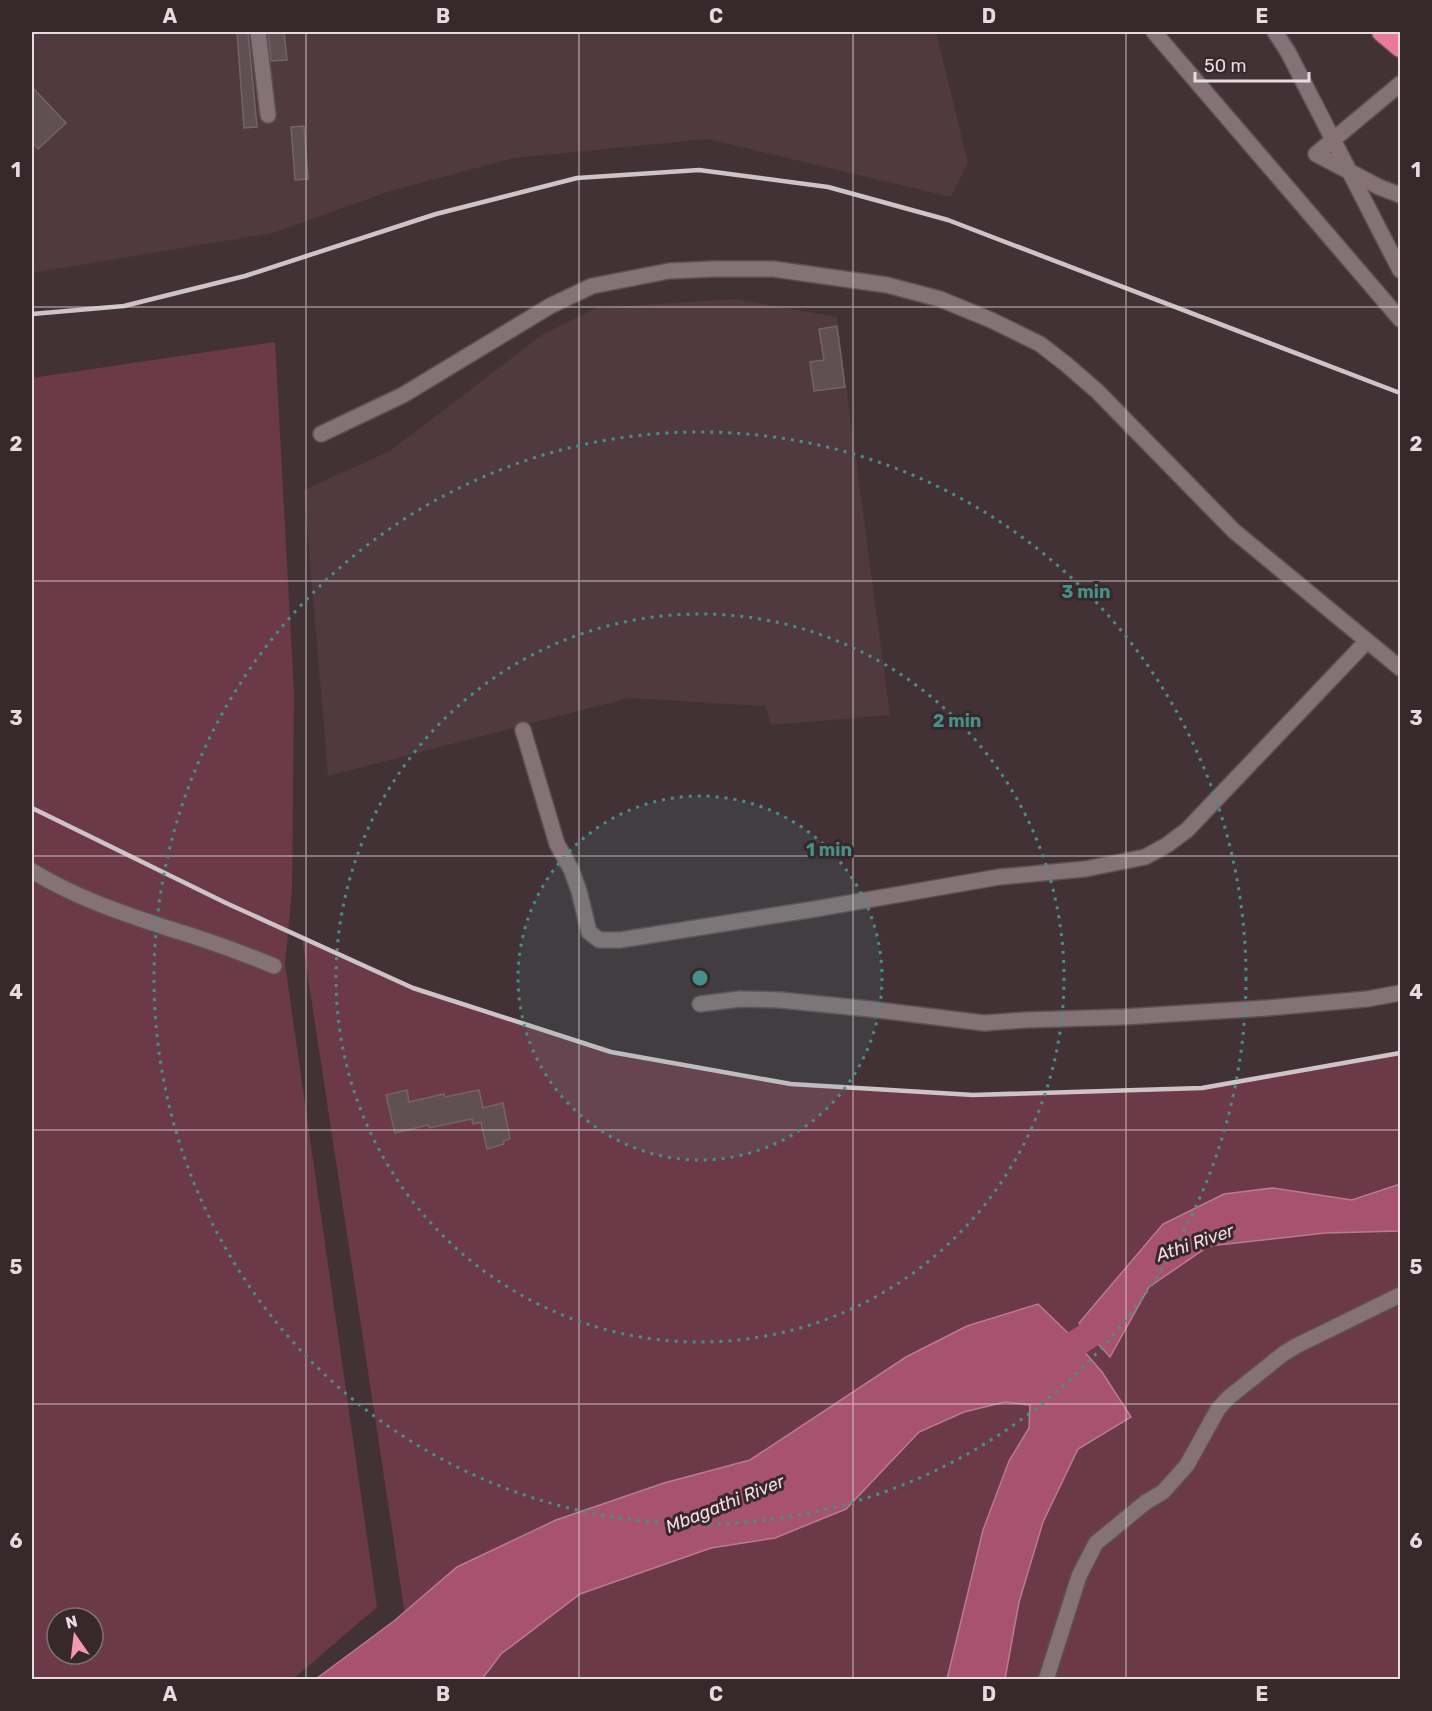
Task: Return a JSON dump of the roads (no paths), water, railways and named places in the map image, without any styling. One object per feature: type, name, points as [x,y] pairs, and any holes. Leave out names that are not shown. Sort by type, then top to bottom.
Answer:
[{"type":"highway","points":[[1381,32],[1401,48]]},
{"type":"street","points":[[258,32],[268,115]]},
{"type":"street","points":[[1154,32],[1401,319]]},
{"type":"street","points":[[1275,32],[1401,270]]},
{"type":"street","points":[[1401,84],[1316,154],[1379,187],[1401,195]]},
{"type":"street","points":[[321,434],[403,395],[550,306],[592,286],[669,271],[713,269],[773,269],[887,285],[940,299],[1040,344],[1097,391],[1234,531],[1401,668]]},
{"type":"street","points":[[523,730],[557,844],[572,869],[590,932],[599,940],[640,938],[999,877],[1085,869],[1145,857],[1167,845],[1187,830],[1367,641]]},
{"type":"street","points":[[32,871],[56,886],[117,912],[225,947],[274,966]]},
{"type":"street","points":[[700,1004],[740,999],[780,1000],[984,1023],[1171,1015],[1367,999],[1401,993]]},
{"type":"street","points":[[1046,1680],[1079,1576],[1096,1543],[1146,1502],[1163,1492],[1178,1476],[1187,1465],[1218,1409],[1228,1398],[1296,1346],[1401,1295]]},
{"type":"water","points":[[1400,1184],[1400,1231],[1325,1233],[1209,1246],[1149,1287],[1110,1357],[1079,1323],[1163,1224],[1224,1194],[1273,1188],[1352,1200]]},
{"type":"water","name":"Mbagathi River","points":[[1038,1304],[1069,1334],[1102,1372],[1131,1417],[1078,1449],[1043,1522],[1019,1602],[1005,1679],[947,1679],[983,1530],[1009,1461],[1029,1428],[1030,1405],[1005,1402],[964,1412],[919,1432],[846,1509],[775,1538],[711,1548],[580,1594],[501,1654],[482,1679],[316,1679],[394,1621],[457,1567],[556,1520],[664,1483],[750,1460],[906,1357],[967,1326]]},
{"type":"waterway","name":"Athi River","points":[[1048,1362],[1101,1327],[1115,1308]]},
{"type":"railway","points":[[32,314],[124,306],[245,276],[436,214],[577,178],[699,170],[828,187],[948,220],[1400,393]]},
{"type":"railway","points":[[32,808],[226,903],[413,988],[611,1052],[791,1084],[973,1095],[1202,1088],[1400,1053]]}]
